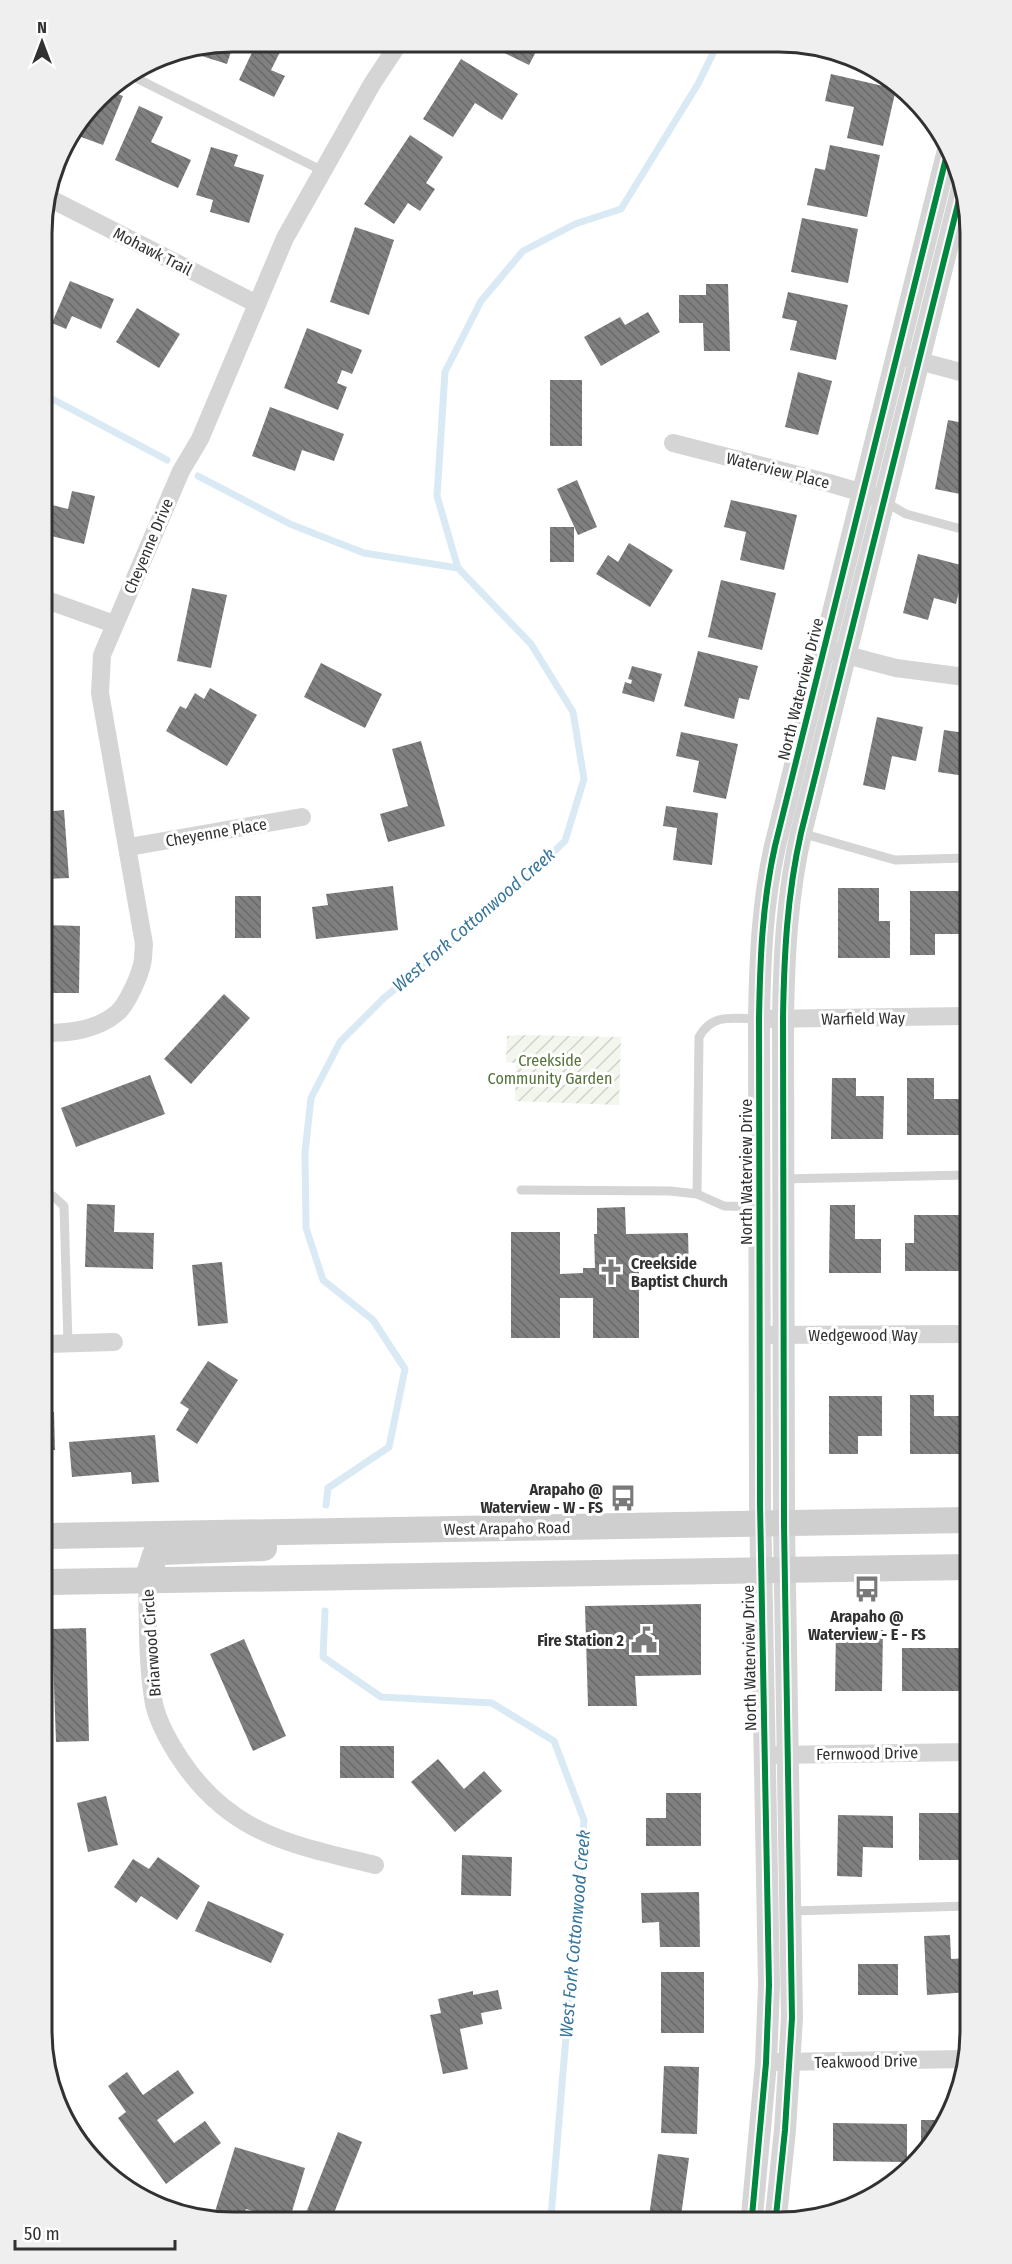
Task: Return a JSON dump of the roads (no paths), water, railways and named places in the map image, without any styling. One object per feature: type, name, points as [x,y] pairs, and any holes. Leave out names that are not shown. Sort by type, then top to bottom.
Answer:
[{"type":"main road","name":"West Arapaho Road","points":[[52,1536],[959,1521]]},
{"type":"main road","points":[[147,1580],[155,1555],[162,1552],[270,1548],[293,1542],[312,1532]]},
{"type":"main road","points":[[52,1582],[959,1567]]},
{"type":"street","name":"Cheyenne Drive","points":[[53,1033],[71,1033],[92,1027],[119,1013],[142,966],[144,944],[129,847],[100,693],[102,655],[181,471],[200,439],[285,238],[372,84],[393,53]]},
{"type":"street","name":"North Waterview Drive","points":[[776,2212],[785,2130],[792,2018],[791,1911],[788,1755],[773,1570],[760,1335],[759,961],[768,880],[835,652],[908,358],[945,163]]},
{"type":"street","name":"Mohawk Trail","points":[[56,201],[257,304]]},
{"type":"street","name":"North Waterview Drive","points":[[908,358],[959,218]]},
{"type":"street","points":[[908,358],[960,372]]},
{"type":"street","name":"Waterview Place","points":[[672,443],[873,496]]},
{"type":"street","points":[[53,602],[114,624]]},
{"type":"street","name":"North Waterview Drive","points":[[772,1524],[784,1335],[784,951],[788,900],[835,652]]},
{"type":"street","points":[[835,652],[896,668],[960,676]]},
{"type":"street","name":"Cheyenne Place","points":[[129,847],[303,817]]},
{"type":"street","name":"Warfield Way","points":[[759,1019],[960,1016]]},
{"type":"street","name":"Wedgewood Way","points":[[760,1335],[959,1334]]},
{"type":"street","points":[[52,1344],[114,1342]]},
{"type":"street","name":"North Waterview Drive","points":[[752,2212],[766,2063],[769,1985],[765,1755],[773,1570]]},
{"type":"street","name":"Briarwood Circle","points":[[147,1580],[148,1650],[153,1701],[168,1741],[196,1782],[228,1811],[256,1830],[304,1848],[375,1865]]},
{"type":"street","name":"Fernwood Drive","points":[[765,1755],[959,1752]]},
{"type":"street","name":"Teakwood Drive","points":[[766,2063],[957,2059]]},
{"type":"lane","points":[[139,79],[322,171]]},
{"type":"lane","points":[[873,496],[906,514],[960,529]]},
{"type":"lane","points":[[801,833],[896,860],[960,858]]},
{"type":"lane","points":[[697,1194],[699,1037],[706,1026],[718,1019],[759,1019]]},
{"type":"lane","points":[[783,1179],[959,1175]]},
{"type":"lane","points":[[521,1190],[670,1191],[697,1194],[724,1206],[759,1207]]},
{"type":"lane","points":[[52,1196],[64,1206],[68,1344]]},
{"type":"lane","points":[[791,1911],[959,1906]]},
{"type":"waterway","name":"West Fork Cottonwood Creek","points":[[326,1505],[328,1488],[389,1447],[405,1369],[373,1320],[323,1280],[306,1228],[305,1153],[311,1098],[340,1042],[384,998],[511,893],[565,841],[584,779],[573,712],[531,644],[458,568],[437,496],[445,372],[481,301],[523,251],[575,224],[621,209],[698,84],[714,52]]},
{"type":"waterway","points":[[53,399],[167,460]]},
{"type":"waterway","points":[[198,476],[290,524],[364,553],[458,568]]},
{"type":"waterway","name":"West Fork Cottonwood Creek","points":[[325,1611],[323,1657],[381,1697],[492,1703],[554,1741],[584,1820],[551,2212]]},
{"type":"place","name":"Creekside Baptist Church","points":[[611,1272]]},
{"type":"place","name":"Arapaho @ Waterview - W - FS","points":[[623,1498]]},
{"type":"place","name":"Arapaho @ Waterview - E - FS","points":[[867,1589]]},
{"type":"place","name":"Fire Station 2","points":[[644,1640]]},
{"type":"park label","name":"Creekside Community Garden","points":[[550,1069]]}]
